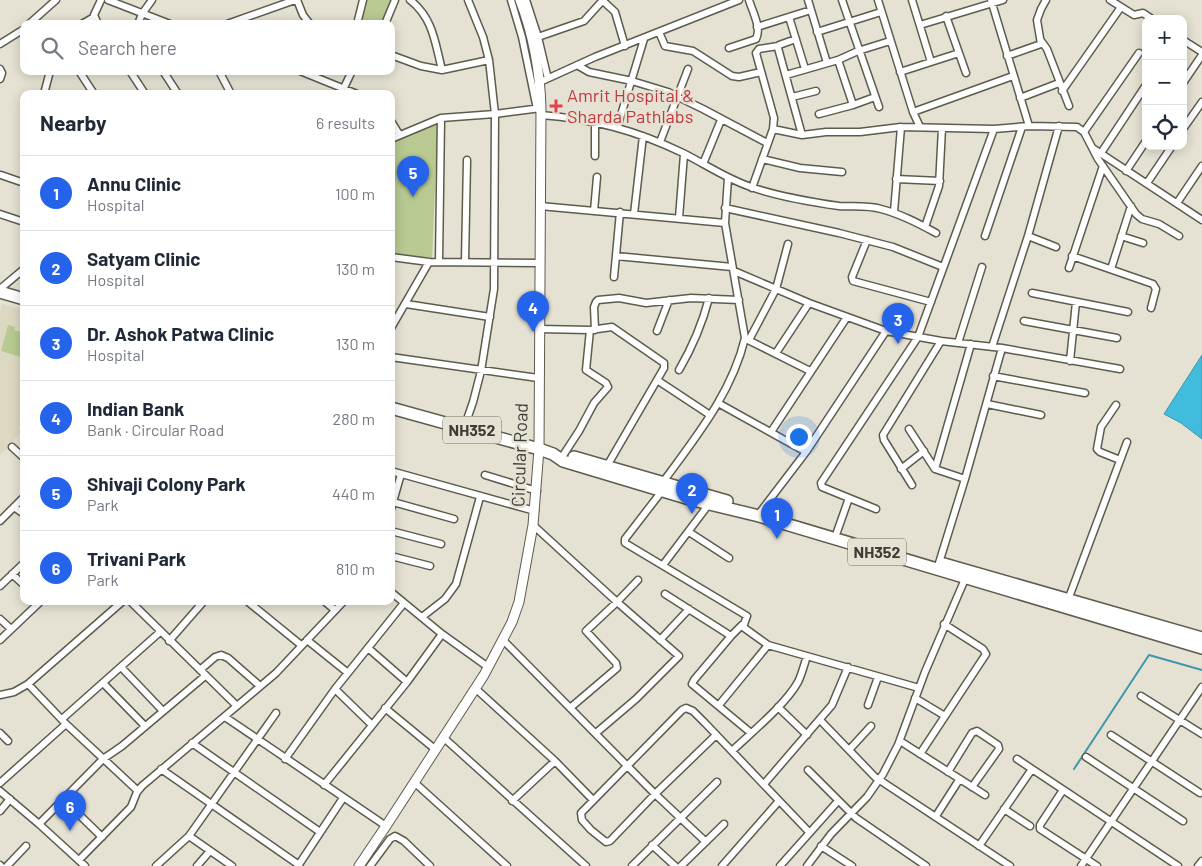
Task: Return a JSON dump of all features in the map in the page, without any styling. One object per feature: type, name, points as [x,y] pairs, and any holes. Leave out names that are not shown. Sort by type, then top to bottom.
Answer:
[{"type":"highway","points":[[0,291],[20,298]]},
{"type":"highway","name":"NH352","points":[[395,409],[607,466],[709,504],[837,532],[1064,602],[1202,648]]},
{"type":"highway","name":"NH352","points":[[558,454],[563,461],[662,486],[760,514],[965,579],[1064,602],[1202,638]]},
{"type":"main road","name":"Circular Road","points":[[358,866],[444,738],[488,667],[512,622],[519,602],[535,511],[539,449],[541,76],[520,0]]},
{"type":"street","points":[[34,20],[56,0]]},
{"type":"street","points":[[89,20],[94,17],[101,0]]},
{"type":"street","points":[[108,0],[159,20]]},
{"type":"street","points":[[140,20],[152,0]]},
{"type":"street","points":[[238,20],[296,0],[307,20]]},
{"type":"street","points":[[358,20],[363,0]]},
{"type":"street","points":[[387,20],[395,0]]},
{"type":"street","points":[[410,0],[423,12],[429,23],[442,70]]},
{"type":"street","points":[[464,428],[481,371],[494,289],[495,114],[489,60],[483,36],[468,0]]},
{"type":"street","points":[[511,0],[540,110]]},
{"type":"street","points":[[526,0],[538,37],[541,76]]},
{"type":"street","points":[[538,37],[584,21],[602,0],[615,12],[625,46]]},
{"type":"street","points":[[541,76],[576,65],[740,0]]},
{"type":"street","points":[[729,48],[756,39],[758,34],[757,27],[749,0]]},
{"type":"street","points":[[808,0],[827,63]]},
{"type":"street","points":[[842,0],[858,51],[879,107]]},
{"type":"street","points":[[878,0],[913,112],[920,127]]},
{"type":"street","points":[[912,0],[931,62]]},
{"type":"street","points":[[920,25],[1003,0]]},
{"type":"street","points":[[1046,0],[1037,20],[1042,42],[1047,49],[1069,106]]},
{"type":"street","points":[[1110,0],[1134,15],[1143,13],[1146,15]]},
{"type":"street","points":[[985,236],[1026,127],[1020,98],[992,2]]},
{"type":"street","points":[[1062,91],[1121,7]]},
{"type":"street","points":[[757,27],[811,10]]},
{"type":"street","points":[[817,32],[881,12]]},
{"type":"street","points":[[946,16],[966,73]]},
{"type":"street","points":[[789,17],[805,69]]},
{"type":"street","points":[[0,44],[20,32]]},
{"type":"street","points":[[659,32],[665,46],[685,48],[695,52],[732,76],[739,77],[761,72]]},
{"type":"street","points":[[617,128],[644,39]]},
{"type":"street","points":[[752,188],[772,130],[774,113],[756,51],[778,46],[796,39]]},
{"type":"street","points":[[786,74],[838,60],[858,51],[890,41]]},
{"type":"street","points":[[1007,56],[1038,46],[1042,42]]},
{"type":"street","points":[[1187,43],[1202,53],[1187,77]]},
{"type":"street","points":[[778,46],[802,135]]},
{"type":"street","points":[[900,72],[959,53]]},
{"type":"street","points":[[1084,132],[1139,53]]},
{"type":"street","points":[[395,57],[420,66],[442,70],[489,60]]},
{"type":"street","points":[[838,60],[853,105]]},
{"type":"street","points":[[541,76],[572,69],[576,65]]},
{"type":"street","points":[[576,65],[589,72],[632,81],[677,96],[767,143]]},
{"type":"street","points":[[0,69],[2,72],[0,79]]},
{"type":"street","points":[[660,142],[688,69]]},
{"type":"street","points":[[45,90],[49,75]]},
{"type":"street","points":[[82,75],[91,90]]},
{"type":"street","points":[[133,75],[142,90]]},
{"type":"street","points":[[166,75],[175,90]]},
{"type":"street","points":[[222,75],[229,90]]},
{"type":"street","points":[[309,75],[341,90]]},
{"type":"street","points":[[343,90],[350,75]]},
{"type":"street","points":[[913,112],[1013,76]]},
{"type":"street","points":[[1020,98],[1059,83]]},
{"type":"street","points":[[792,97],[816,91]]},
{"type":"street","points":[[1101,153],[1142,91]]},
{"type":"street","points":[[819,114],[875,97]]},
{"type":"street","points":[[1187,123],[1202,102]]},
{"type":"street","points":[[395,136],[441,118],[540,110],[595,121],[660,142],[728,178],[752,188],[841,206],[863,206],[894,212],[936,233]]},
{"type":"street","points":[[439,262],[441,118]]},
{"type":"street","points":[[702,164],[721,120]]},
{"type":"street","points":[[595,121],[595,156]]},
{"type":"street","points":[[992,346],[1028,236],[1059,126]]},
{"type":"street","points":[[395,127],[399,134]]},
{"type":"street","points":[[772,130],[802,135],[826,132],[860,132],[901,127],[994,129],[1077,127],[1084,132],[1103,166],[1140,218],[1159,224],[1179,236]]},
{"type":"street","points":[[894,212],[901,127]]},
{"type":"street","points":[[925,227],[940,181],[942,128]]},
{"type":"street","points":[[876,508],[822,487],[821,483],[918,337],[994,129]]},
{"type":"street","points":[[634,214],[643,136]]},
{"type":"street","points":[[1126,170],[1142,147]]},
{"type":"street","points":[[1093,149],[1202,220]]},
{"type":"street","points":[[1147,183],[1169,150]]},
{"type":"street","points":[[679,218],[684,154]]},
{"type":"street","points":[[762,159],[800,168],[842,172]]},
{"type":"street","points":[[465,262],[467,160]]},
{"type":"street","points":[[1069,268],[1103,166]]},
{"type":"street","points":[[1177,204],[1202,166]]},
{"type":"street","points":[[2,175],[20,179]]},
{"type":"street","points":[[594,211],[597,177]]},
{"type":"street","points":[[728,178],[724,223],[747,339]]},
{"type":"street","points":[[896,179],[940,181]]},
{"type":"street","points":[[540,206],[724,223]]},
{"type":"street","points":[[1111,269],[1131,206]]},
{"type":"street","points":[[725,208],[893,247],[943,267]]},
{"type":"street","points":[[614,277],[620,212]]},
{"type":"street","points":[[0,214],[20,221]]},
{"type":"street","points":[[1028,236],[1056,246]]},
{"type":"street","points":[[1121,236],[1143,243]]},
{"type":"street","points":[[866,240],[852,277],[853,281],[931,302]]},
{"type":"street","points":[[751,733],[719,705],[693,686],[692,683],[748,618],[747,616],[624,541],[718,403],[747,339],[776,288],[788,244]]},
{"type":"street","points":[[616,256],[733,269],[809,303],[886,331],[941,341],[992,346],[1120,369]]},
{"type":"street","points":[[1072,256],[1154,284],[1156,289],[1151,308]]},
{"type":"street","points":[[395,258],[429,262],[540,263]]},
{"type":"street","points":[[395,322],[429,262]]},
{"type":"street","points":[[958,343],[982,267]]},
{"type":"street","points":[[0,291],[20,273]]},
{"type":"street","points":[[1032,293],[1128,312]]},
{"type":"street","points":[[558,454],[579,431],[594,403],[608,387],[606,383],[586,370],[593,330],[594,307],[598,300],[619,298],[648,303],[709,298],[739,300]]},
{"type":"street","points":[[679,370],[693,346],[709,298]]},
{"type":"street","points":[[656,331],[669,300]]},
{"type":"street","points":[[1070,361],[1076,302]]},
{"type":"street","points":[[776,353],[809,303]]},
{"type":"street","points":[[406,304],[490,317]]},
{"type":"street","points":[[771,432],[847,317]]},
{"type":"street","points":[[1024,321],[1117,338]]},
{"type":"street","points":[[539,329],[593,330],[609,327],[615,328],[663,360],[664,368],[607,466]]},
{"type":"street","points":[[760,514],[806,452],[886,331]]},
{"type":"street","points":[[747,339],[810,371]]},
{"type":"street","points":[[912,485],[883,438],[883,435],[941,341]]},
{"type":"street","points":[[935,469],[971,344]]},
{"type":"street","points":[[939,563],[1002,348]]},
{"type":"street","points":[[395,358],[538,378]]},
{"type":"street","points":[[993,376],[1085,394]]},
{"type":"street","points":[[656,380],[710,415]]},
{"type":"street","points":[[718,403],[806,452]]},
{"type":"street","points":[[987,404],[1041,415]]},
{"type":"street","points":[[1116,405],[1101,427],[1097,449],[1120,460]]},
{"type":"street","points":[[910,429],[935,469],[965,479]]},
{"type":"street","points":[[1064,602],[1127,442]]},
{"type":"street","points":[[12,447],[20,454]]},
{"type":"street","points":[[901,469],[924,451]]},
{"type":"street","points":[[395,472],[535,511]]},
{"type":"street","points":[[395,495],[401,474]]},
{"type":"street","points":[[485,475],[537,491]]},
{"type":"street","points":[[422,617],[445,599],[456,584],[480,497]]},
{"type":"street","points":[[837,532],[848,498]]},
{"type":"street","points":[[0,520],[20,501]]},
{"type":"street","points":[[395,503],[454,519]]},
{"type":"street","points":[[663,565],[709,504]]},
{"type":"street","points":[[14,507],[20,511]]},
{"type":"street","points":[[533,525],[678,655],[679,658],[596,733]]},
{"type":"street","points":[[395,531],[441,544]]},
{"type":"street","points":[[689,532],[729,558]]},
{"type":"street","points":[[395,557],[430,566]]},
{"type":"street","points":[[0,586],[20,567]]},
{"type":"street","points":[[12,574],[20,581]]},
{"type":"street","points":[[807,866],[821,846],[867,797],[880,780],[900,740],[944,624],[965,579]]},
{"type":"street","points":[[570,708],[617,667],[586,631],[638,580]]},
{"type":"street","points":[[665,594],[731,636]]},
{"type":"street","points":[[395,595],[442,634],[488,667]]},
{"type":"street","points":[[285,759],[348,673],[404,603]]},
{"type":"street","points":[[0,640],[37,605]]},
{"type":"street","points":[[0,695],[14,692],[28,684],[118,605]]},
{"type":"street","points":[[134,605],[237,706]]},
{"type":"street","points":[[169,641],[200,605]]},
{"type":"street","points":[[251,605],[301,645]]},
{"type":"street","points":[[329,605],[335,610]]},
{"type":"street","points":[[79,860],[132,805],[138,791],[161,769],[276,673],[340,605]]},
{"type":"street","points":[[660,640],[689,609]]},
{"type":"street","points":[[0,619],[11,629]]},
{"type":"street","points":[[920,754],[986,654],[983,649],[944,624]]},
{"type":"street","points":[[742,625],[768,645],[919,688]]},
{"type":"street","points":[[0,783],[103,683],[160,632]]},
{"type":"street","points":[[324,785],[407,682],[442,634]]},
{"type":"street","points":[[306,640],[348,673]]},
{"type":"street","points":[[503,640],[655,794],[706,842]]},
{"type":"street","points":[[719,705],[768,645]]},
{"type":"street","points":[[368,648],[407,682]]},
{"type":"street","points":[[39,824],[103,759],[122,746],[203,673],[215,657],[221,655],[228,658],[260,686]]},
{"type":"street","points":[[732,751],[778,706],[797,684],[807,656]]},
{"type":"street","points":[[121,667],[162,710]]},
{"type":"street","points":[[764,784],[807,736],[833,703],[848,667]]},
{"type":"street","points":[[868,705],[878,677]]},
{"type":"street","points":[[103,683],[145,726]]},
{"type":"street","points":[[28,684],[138,791]]},
{"type":"street","points":[[1081,866],[1202,687]]},
{"type":"street","points":[[475,688],[555,761],[593,800]]},
{"type":"street","points":[[336,689],[372,725]]},
{"type":"street","points":[[1141,696],[1202,734]]},
{"type":"street","points":[[915,698],[945,716]]},
{"type":"street","points":[[778,706],[807,736]]},
{"type":"street","points":[[385,708],[436,750]]},
{"type":"street","points":[[716,734],[612,839],[607,842],[591,830],[580,818],[580,813],[684,709],[688,708],[716,734],[809,832]]},
{"type":"street","points":[[156,866],[189,836],[276,713]]},
{"type":"street","points":[[225,717],[386,826]]},
{"type":"street","points":[[820,720],[863,766],[880,780],[1010,866]]},
{"type":"street","points":[[849,750],[871,726]]},
{"type":"street","points":[[948,772],[972,733],[976,732],[998,746],[1000,749],[972,788]]},
{"type":"street","points":[[0,733],[8,741]]},
{"type":"street","points":[[1111,735],[1200,793]]},
{"type":"street","points":[[444,738],[586,866]]},
{"type":"street","points":[[900,740],[959,780],[985,795]]},
{"type":"street","points":[[192,743],[320,832]]},
{"type":"street","points":[[1086,757],[1183,821]]},
{"type":"street","points":[[1017,759],[1178,866]]},
{"type":"street","points":[[512,801],[555,761]]},
{"type":"street","points":[[161,769],[298,865],[343,798]]},
{"type":"street","points":[[979,846],[1032,769]]},
{"type":"street","points":[[808,770],[850,813],[926,866]]},
{"type":"street","points":[[936,816],[959,780]]},
{"type":"street","points":[[414,782],[507,866]]},
{"type":"street","points":[[632,866],[718,782]]},
{"type":"street","points":[[1064,790],[1040,828],[1097,866]]},
{"type":"street","points":[[0,791],[85,866]]},
{"type":"street","points":[[0,811],[10,799]]},
{"type":"street","points":[[63,799],[102,837]]},
{"type":"street","points":[[722,866],[779,801]]},
{"type":"street","points":[[780,866],[838,801]]},
{"type":"street","points":[[1004,809],[1030,826]]},
{"type":"street","points":[[682,866],[724,824]]},
{"type":"street","points":[[189,836],[232,866]]},
{"type":"street","points":[[370,866],[393,836],[404,841],[430,866]]},
{"type":"street","points":[[652,845],[675,866]]},
{"type":"street","points":[[7,866],[26,846]]},
{"type":"street","points":[[821,846],[844,864],[852,866]]},
{"type":"street","points":[[197,866],[210,852]]},
{"type":"street","points":[[1198,866],[1202,861]]},
{"type":"shaded area","points":[[2,304],[20,309],[20,426],[18,428],[20,433],[0,455],[0,311]]},
{"type":"green space","points":[[364,0],[393,0],[385,20],[360,20]]},
{"type":"green space","points":[[438,116],[432,259],[395,255],[395,138]]},
{"type":"green space","points":[[8,325],[15,327],[14,330],[20,332],[20,357],[1,351]]},
{"type":"water","points":[[1202,355],[1202,439],[1181,423],[1164,414]]},
{"type":"waterway","points":[[1074,769],[1149,655],[1202,670]]},
{"type":"place","name":"Amrit Hospital & Sharda Pathlabs","points":[[556,106]]},
{"type":"place","name":"Shivaji Colony Park","points":[[413,197]]},
{"type":"place","name":"Indian Bank","points":[[533,332]]},
{"type":"place","name":"Dr. Ashok Patwa Clinic","points":[[898,344]]},
{"type":"place","name":"Satyam Clinic","points":[[692,514]]},
{"type":"place","name":"Annu Clinic","points":[[777,539]]},
{"type":"place","name":"Trivani Park","points":[[70,831]]}]
